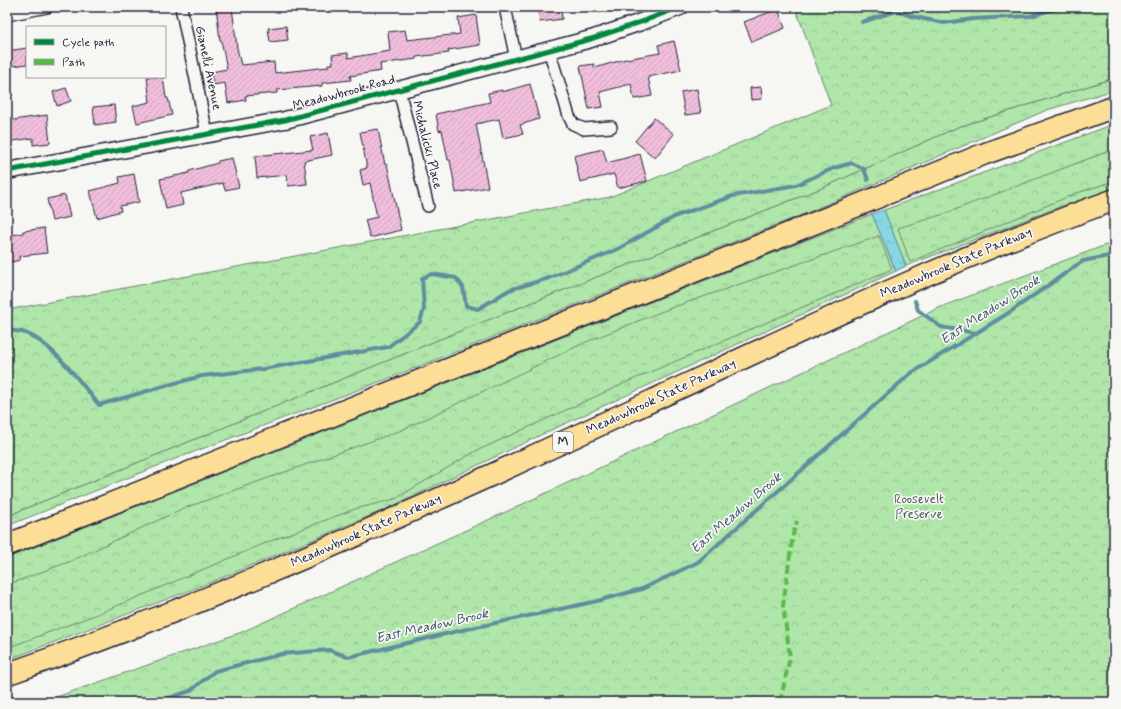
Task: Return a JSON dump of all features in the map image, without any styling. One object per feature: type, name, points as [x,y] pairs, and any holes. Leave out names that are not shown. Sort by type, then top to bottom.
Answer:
[{"type":"highway","points":[[7,544],[748,250],[984,154],[1114,107]]},
{"type":"highway","name":"Meadowbrook State Parkway","points":[[7,674],[285,566],[495,474],[915,279],[1020,234],[1114,200]]},
{"type":"street","points":[[7,15],[47,7]]},
{"type":"street","name":"Gianelli Avenue","points":[[181,7],[207,134]]},
{"type":"street","points":[[505,7],[516,59]]},
{"type":"street","name":"Meadowbrook Road","points":[[7,171],[285,120],[613,32],[642,22],[672,8]]},
{"type":"street","points":[[549,50],[569,116],[573,124],[584,129],[611,127]]},
{"type":"street","name":"Michalicki Place","points":[[399,90],[428,206]]},
{"type":"green space","points":[[795,7],[1114,7],[1114,78],[958,127],[822,188],[455,333],[7,516],[7,310],[610,197],[831,105]]},
{"type":"green space","points":[[1114,78],[1114,90],[1047,110],[809,212],[392,377],[170,461],[7,526],[7,516],[455,333],[822,188],[958,127]]},
{"type":"green space","points":[[1114,124],[1114,188],[1051,210],[906,266],[884,210]]},
{"type":"green space","points":[[1114,149],[1114,181],[1077,193],[910,262],[898,228],[941,215]]},
{"type":"green space","points":[[872,214],[896,271],[547,432],[384,510],[209,583],[7,660],[7,558]]},
{"type":"green space","points":[[879,236],[892,269],[634,379],[474,452],[395,499],[355,509],[268,542],[100,613],[7,648],[7,585],[71,561],[182,509],[402,430],[586,342],[668,309]]},
{"type":"green space","name":"Roosevelt Preserve","points":[[1114,242],[1114,702],[42,702],[242,632],[510,510],[943,306]]},
{"type":"water","points":[[884,210],[906,266],[896,271],[872,214]]},
{"type":"building","points":[[216,7],[232,7],[237,48],[241,65],[274,62],[275,73],[328,67],[328,64],[333,64],[332,55],[348,53],[348,58],[390,51],[388,32],[405,30],[407,40],[460,34],[458,18],[476,15],[480,45],[448,50],[449,53],[416,57],[416,59],[380,64],[381,71],[350,76],[351,80],[322,83],[322,86],[277,90],[277,93],[245,96],[246,100],[228,103],[225,83],[213,85],[211,72],[227,69],[220,40]]},
{"type":"building","points":[[538,7],[561,7],[562,19],[540,22]]},
{"type":"building","points":[[778,9],[785,28],[752,42],[744,22]]},
{"type":"building","points":[[286,26],[288,40],[270,42],[268,28]]},
{"type":"building","points":[[674,41],[681,70],[648,77],[652,96],[634,99],[631,84],[600,92],[603,107],[589,109],[580,66],[594,64],[594,68],[626,59],[660,53],[658,45]]},
{"type":"building","points":[[26,48],[26,64],[7,67],[7,51]]},
{"type":"building","points":[[147,78],[163,78],[166,98],[168,98],[172,115],[137,123],[133,106],[150,102]]},
{"type":"building","points":[[530,84],[539,119],[520,125],[523,134],[503,138],[499,119],[476,124],[488,187],[456,193],[450,160],[448,160],[442,130],[439,131],[436,114],[490,102],[488,93],[502,90],[502,92]]},
{"type":"building","points":[[761,87],[762,99],[751,100],[750,88]]},
{"type":"building","points":[[66,88],[71,101],[57,106],[53,92]]},
{"type":"building","points":[[697,89],[701,113],[685,115],[681,92]]},
{"type":"building","points":[[114,105],[116,122],[95,125],[93,107]]},
{"type":"building","points":[[47,115],[50,143],[33,145],[33,138],[7,142],[7,121]]},
{"type":"building","points":[[654,118],[674,134],[655,158],[635,141]]},
{"type":"building","points":[[378,129],[401,230],[370,238],[365,220],[377,217],[370,183],[363,185],[360,170],[367,168],[360,132]]},
{"type":"building","points":[[328,133],[332,155],[304,161],[307,184],[288,186],[287,175],[257,178],[255,156],[313,150],[310,137]]},
{"type":"building","points":[[603,149],[607,163],[640,154],[647,181],[618,188],[614,174],[580,182],[574,156]]},
{"type":"building","points":[[232,158],[239,187],[225,190],[223,183],[181,193],[183,205],[166,209],[160,179],[189,173],[189,171]]},
{"type":"building","points":[[134,174],[139,202],[120,206],[121,211],[97,218],[90,191],[120,183],[119,177]]},
{"type":"building","points":[[65,195],[70,217],[52,221],[47,199]]},
{"type":"building","points":[[44,228],[47,253],[19,256],[20,260],[7,263],[7,236],[23,233],[23,231]]},
{"type":"waterway","points":[[862,22],[896,11],[915,17],[944,23],[973,19],[1031,16],[1060,7]]},
{"type":"waterway","points":[[7,330],[22,332],[43,344],[64,363],[99,405],[202,376],[263,369],[388,347],[420,322],[424,309],[422,278],[432,274],[456,278],[463,287],[466,306],[478,309],[509,290],[549,278],[618,249],[676,216],[733,196],[796,185],[834,168],[852,163],[864,169],[868,180]]},
{"type":"waterway","name":"East Meadow Brook","points":[[157,702],[190,691],[215,671],[282,654],[329,650],[348,657],[458,631],[593,602],[642,589],[698,562],[910,374],[1010,312],[1083,261],[1114,255]]},
{"type":"waterway","points":[[915,301],[918,310],[941,327],[976,333]]},
{"type":"marked path","points":[[780,702],[790,657],[783,605],[793,534],[797,521]]},
{"type":"cycle path","points":[[7,171],[285,120],[591,39],[680,7]]}]
